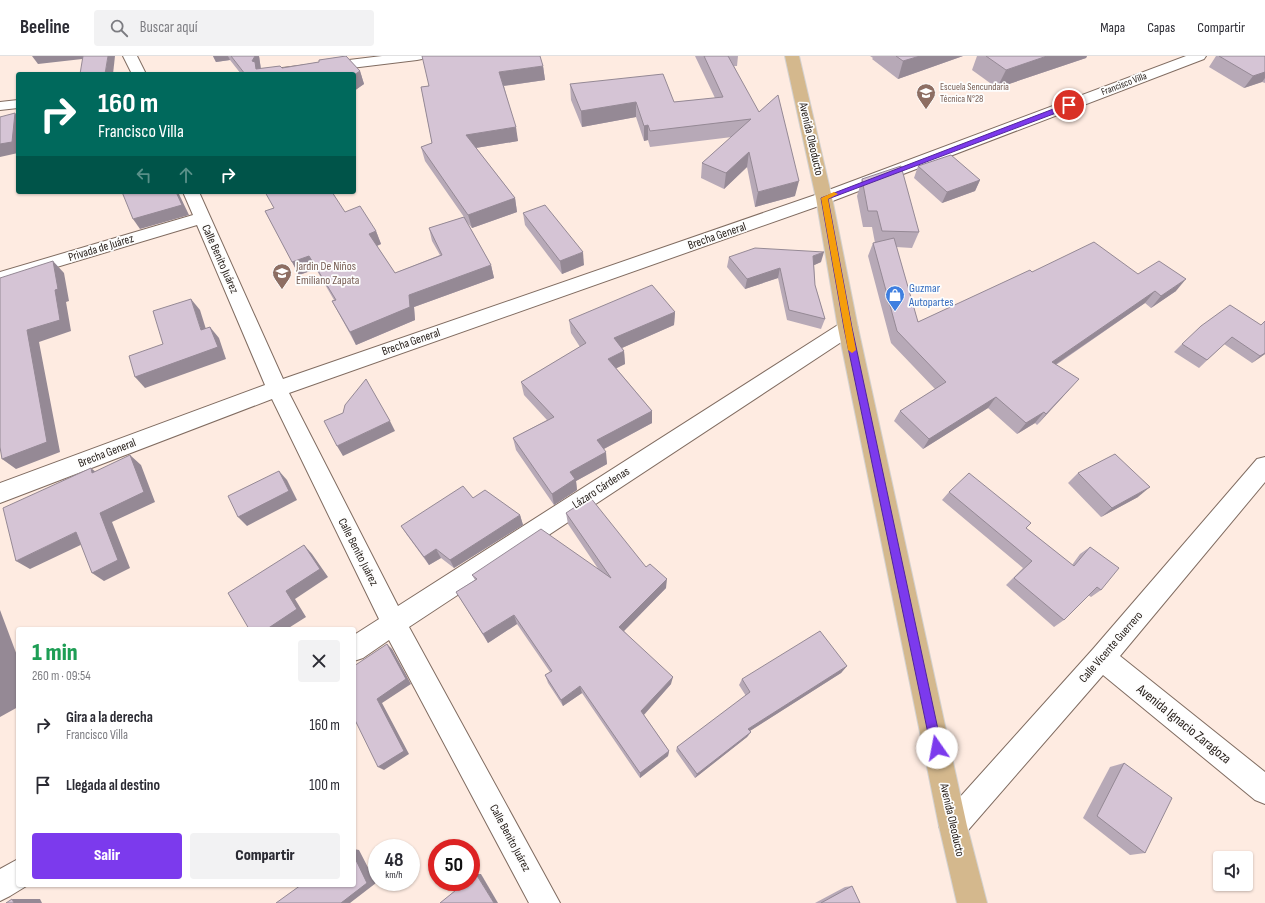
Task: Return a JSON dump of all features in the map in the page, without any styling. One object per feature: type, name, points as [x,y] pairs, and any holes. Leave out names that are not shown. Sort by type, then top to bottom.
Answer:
[{"type":"main road","name":"Avenida Oleoducto","points":[[792,56],[824,198],[848,328],[953,826],[972,903]]},
{"type":"street","points":[[130,56],[138,72]]},
{"type":"street","points":[[279,72],[362,59],[417,56]]},
{"type":"street","name":"Francisco Villa","points":[[824,198],[1199,56]]},
{"type":"street","points":[[0,106],[16,104]]},
{"type":"street","name":"Calle Benito Juárez","points":[[192,194],[277,389],[393,622],[545,903]]},
{"type":"street","name":"Brecha General","points":[[0,493],[277,389],[824,198]]},
{"type":"street","name":"Privada de Juárez","points":[[0,278],[202,218]]},
{"type":"street","name":"Lázaro Cárdenas","points":[[356,648],[393,622],[848,328]]},
{"type":"street","name":"Calle Vicente Guerrero","points":[[953,826],[1102,658],[1265,466]]},
{"type":"street","name":"Avenida Ignacio Zaragoza","points":[[1102,658],[1265,790]]},
{"type":"street","points":[[0,886],[16,875]]},
{"type":"building","points":[[83,56],[108,56],[105,72],[80,72]]},
{"type":"building","points":[[231,56],[255,56],[252,61],[255,62],[256,69],[280,66],[282,68],[346,56],[360,71],[356,74],[356,72],[243,72]]},
{"type":"building","points":[[422,56],[540,56],[543,66],[499,72],[516,127],[466,135],[515,198],[468,215],[421,147],[432,143],[421,87],[429,86]]},
{"type":"building","points":[[704,56],[728,56],[759,112],[778,95],[799,181],[758,192],[749,152],[726,173],[702,163],[751,119],[650,131],[648,125],[644,126],[636,102],[581,111],[570,84],[663,74],[674,102],[723,97]]},
{"type":"building","points":[[896,56],[920,56],[903,61]]},
{"type":"building","points":[[986,56],[1047,56],[1006,70]]},
{"type":"building","points":[[1219,56],[1265,56],[1265,72],[1253,76]]},
{"type":"building","points":[[15,113],[12,142],[0,144],[0,117]]},
{"type":"building","points":[[951,155],[980,180],[947,192],[918,166]]},
{"type":"building","points":[[901,166],[919,232],[882,231],[877,211],[868,211],[862,179]]},
{"type":"building","points":[[123,194],[177,194],[182,205],[133,219]]},
{"type":"building","points":[[266,194],[333,194],[345,212],[360,206],[376,231],[369,234],[395,273],[442,255],[429,228],[464,217],[491,265],[409,295],[410,307],[350,332],[332,301],[336,300],[309,256],[292,262],[265,211],[274,208]]},
{"type":"building","points":[[545,205],[583,252],[560,261],[523,213]]},
{"type":"building","points":[[894,238],[918,322],[1030,270],[1032,272],[1094,242],[1138,274],[1159,261],[1186,279],[1161,296],[1155,291],[1052,362],[1079,379],[1046,414],[1044,412],[1026,423],[996,397],[929,439],[900,411],[946,382],[897,331],[873,243]]},
{"type":"building","points":[[755,248],[824,252],[813,256],[815,285],[825,319],[789,310],[780,268],[747,279],[729,257]]},
{"type":"building","points":[[53,261],[58,289],[55,290],[60,320],[27,330],[47,442],[2,459],[0,447],[0,278]]},
{"type":"building","points":[[652,285],[675,312],[614,338],[624,351],[608,359],[652,411],[597,440],[606,452],[570,472],[575,479],[552,494],[513,438],[554,417],[521,382],[586,343],[569,320]]},
{"type":"building","points":[[191,299],[201,330],[210,327],[218,347],[135,377],[129,356],[163,344],[153,311]]},
{"type":"building","points":[[1230,305],[1261,325],[1265,321],[1265,353],[1260,356],[1232,337],[1207,360],[1182,344],[1201,326]]},
{"type":"building","points":[[366,379],[390,421],[337,446],[324,421],[343,413],[345,405]]},
{"type":"building","points":[[1115,454],[1150,487],[1112,508],[1078,473]]},
{"type":"building","points":[[130,455],[144,492],[100,513],[118,560],[92,573],[76,532],[16,561],[3,508],[91,468],[92,473]]},
{"type":"building","points":[[279,471],[289,491],[238,517],[228,496]]},
{"type":"building","points":[[969,473],[1031,523],[1026,528],[1074,566],[1090,547],[1119,568],[1101,590],[1097,587],[1064,620],[1014,578],[1032,561],[949,492]]},
{"type":"building","points":[[463,486],[473,498],[485,490],[520,515],[450,560],[436,549],[424,557],[401,526]]},
{"type":"building","points":[[590,497],[646,567],[650,564],[667,579],[619,627],[673,677],[641,711],[669,751],[640,773],[580,686],[561,700],[545,675],[552,671],[514,615],[483,634],[456,592],[477,579],[472,575],[541,529],[611,578],[566,513]]},
{"type":"building","points":[[304,545],[320,569],[286,591],[297,609],[270,627],[248,627],[228,593]]},
{"type":"building","points":[[820,631],[847,666],[748,729],[751,732],[697,774],[677,747],[750,692],[742,679]]},
{"type":"building","points":[[387,644],[406,679],[377,699],[404,751],[378,767],[356,722],[356,665]]},
{"type":"building","points":[[1124,763],[1172,798],[1145,853],[1097,816]]},
{"type":"building","points":[[356,860],[367,883],[341,903],[276,903],[298,887],[356,887]]},
{"type":"building","points":[[480,880],[494,903],[440,903],[455,891],[480,891]]},
{"type":"building","points":[[852,886],[860,903],[821,903]]},
{"type":"building","points":[[12,899],[14,903],[6,903]]},
{"type":"slow traffic","points":[[834,194],[824,198],[852,350]]},
{"type":"place","name":"Escuela Sencundaria Técnica N°28","points":[[926,110]]},
{"type":"place","name":"Jardin De Niños Emiliano Zapata","points":[[282,290]]},
{"type":"place","name":"Guzmar Autopartes","points":[[895,312]]},
{"type":"route","points":[[937,748],[848,328],[824,198],[1069,105]]}]
